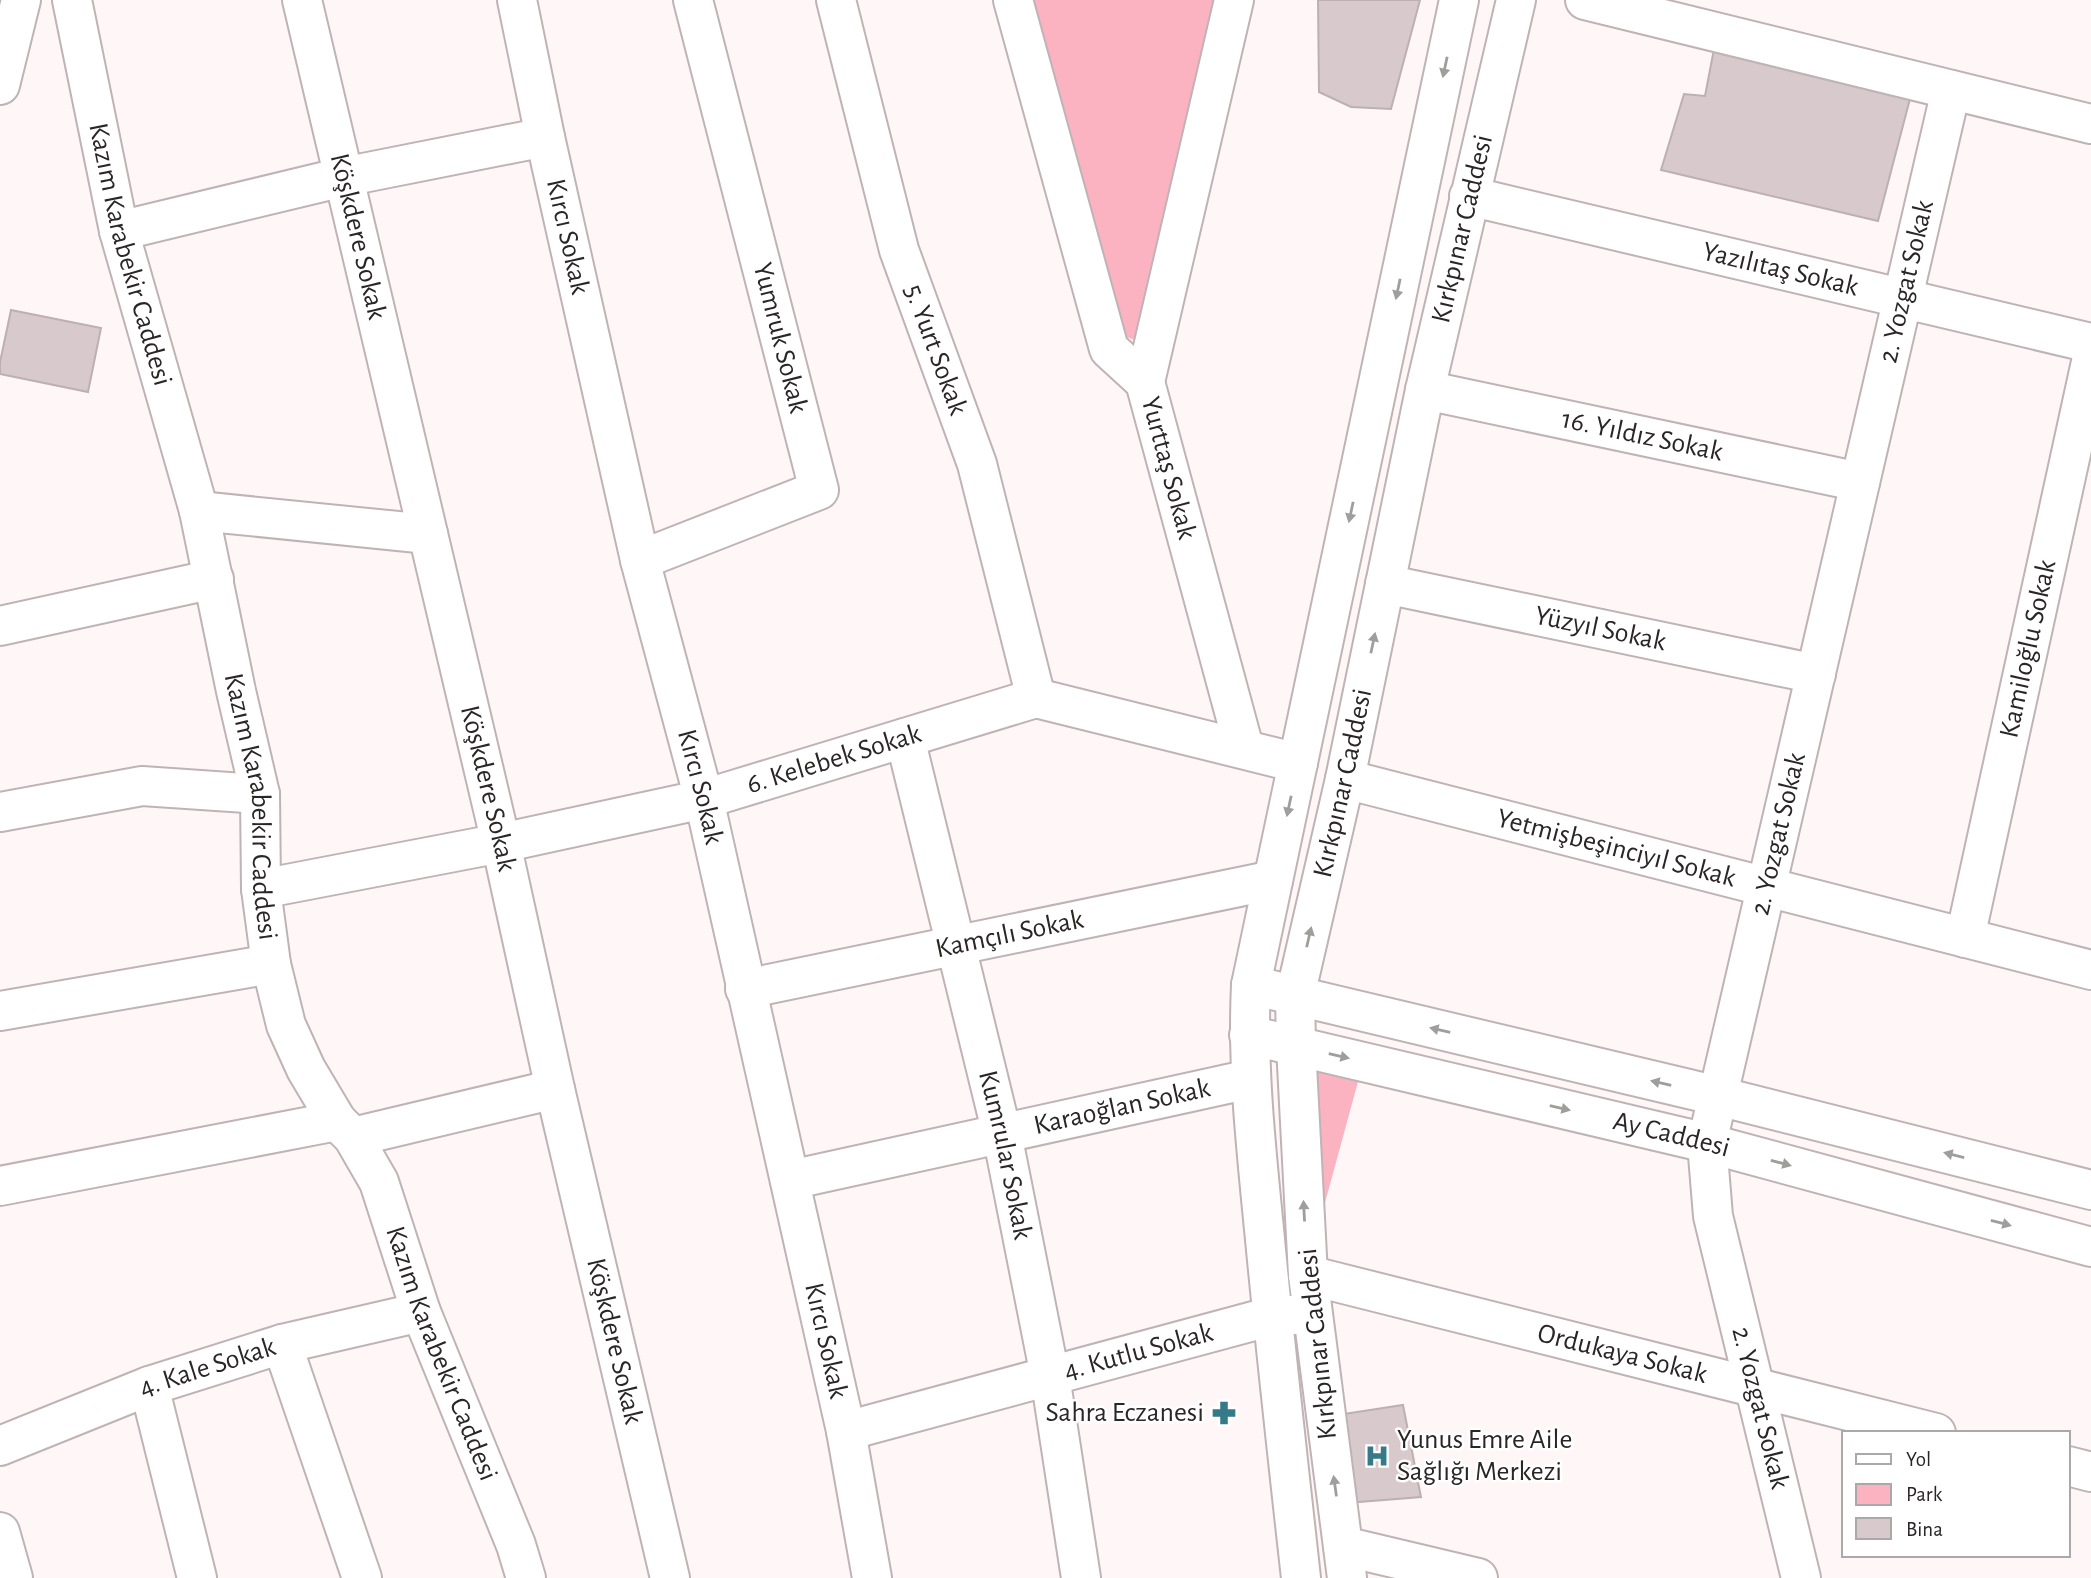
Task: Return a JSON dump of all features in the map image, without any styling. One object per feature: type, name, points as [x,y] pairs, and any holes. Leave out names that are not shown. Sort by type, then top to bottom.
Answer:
[{"type":"street","points":[[0,85],[21,0]]},
{"type":"street","name":"Kazım Karabekir Caddesi","points":[[72,0],[119,231],[200,511],[236,691],[260,794],[261,889],[271,964],[286,1025],[306,1069],[379,1182],[421,1312],[516,1545],[526,1578]]},
{"type":"street","name":"Köşkdere Sokak","points":[[302,0],[501,843],[555,1089],[670,1578]]},
{"type":"street","name":"Kırcı Sokak","points":[[517,0],[640,560],[704,799],[790,1180],[846,1431],[872,1578]]},
{"type":"street","name":"Yumruk Sokak","points":[[640,560],[819,489],[693,0]]},
{"type":"street","name":"5. Yurt Sokak","points":[[836,0],[898,250],[977,464],[1036,698]]},
{"type":"street","name":"Yurttaş Sokak","points":[[1013,0],[1109,349],[1144,382],[1244,748]]},
{"type":"street","points":[[1144,382],[1234,0]]},
{"type":"street","name":"Kırkpınar Caddesi","points":[[1301,1578],[1272,1316],[1250,1079],[1251,985],[1459,0]]},
{"type":"street","name":"Kırkpınar Caddesi","points":[[1345,1562],[1308,1275],[1295,996],[1345,779],[1425,390],[1516,0]]},
{"type":"street","points":[[1585,0],[2091,124]]},
{"type":"street","name":"2. Yozgat Sokak","points":[[1801,1578],[1713,1216],[1707,1143],[1951,90]]},
{"type":"street","points":[[119,231],[343,177],[545,137]]},
{"type":"street","name":"Yazılıtaş Sokak","points":[[1469,196],[2091,343]]},
{"type":"street","name":"Kamiloğlu Sokak","points":[[1965,937],[2091,362]]},
{"type":"street","name":"16. Yıldız Sokak","points":[[1425,390],[1860,482]]},
{"type":"street","points":[[200,511],[428,534]]},
{"type":"street","points":[[0,626],[214,579]]},
{"type":"street","name":"Yüzyıl Sokak","points":[[1385,584],[1816,674]]},
{"type":"street","points":[[1036,698],[1298,763]]},
{"type":"street","name":"6. Kelebek Sokak","points":[[261,889],[501,843],[704,799],[1036,698]]},
{"type":"street","name":"Kumrular Sokak","points":[[905,738],[1002,1134],[1050,1376],[1081,1578]]},
{"type":"street","name":"Yetmişbeşinciyıl Sokak","points":[[1345,779],[2091,970]]},
{"type":"street","points":[[0,812],[142,786],[260,794]]},
{"type":"street","name":"Kamçılı Sokak","points":[[745,989],[1273,880]]},
{"type":"street","points":[[0,1011],[271,964]]},
{"type":"street","name":"Ay Caddesi","points":[[1251,985],[1718,1096],[2091,1190]]},
{"type":"street","name":"Ay Caddesi","points":[[1249,1035],[1707,1143],[2091,1247]]},
{"type":"street","name":"Karaoğlan Sokak","points":[[790,1180],[1250,1079]]},
{"type":"street","points":[[0,1186],[345,1129],[555,1089]]},
{"type":"street","name":"Ordukaya Sokak","points":[[1308,1275],[1928,1431]]},
{"type":"street","name":"4. Kale Sokak","points":[[0,1446],[149,1386],[282,1344],[421,1312]]},
{"type":"street","name":"4. Kutlu Sokak","points":[[846,1431],[1272,1316],[1312,1314]]},
{"type":"street","points":[[282,1344],[362,1578]]},
{"type":"street","points":[[149,1386],[197,1578]]},
{"type":"street","points":[[2070,1467],[2091,1472]]},
{"type":"street","points":[[0,1532],[13,1578]]},
{"type":"street","points":[[1345,1562],[1478,1578]]},
{"type":"green space","points":[[1032,0],[1220,0],[1140,342],[1124,336]]},
{"type":"green space","points":[[1299,1051],[1362,1067],[1320,1221]]},
{"type":"building","points":[[1318,0],[1420,0],[1391,109],[1351,107],[1319,92]]},
{"type":"building","points":[[1714,49],[1911,95],[1878,221],[1661,170],[1684,94],[1705,96]]},
{"type":"building","points":[[11,310],[101,328],[88,392],[0,374]]},
{"type":"building","name":"Yunus Emre Aile Sağlığı Merkezi","points":[[1403,1405],[1421,1497],[1347,1503],[1337,1415]]},
{"type":"place","name":"Sahra Eczanesi","points":[[1224,1413]]},
{"type":"place","name":"Yunus Emre Aile Sağlığı Merkezi","points":[[1377,1456]]}]
